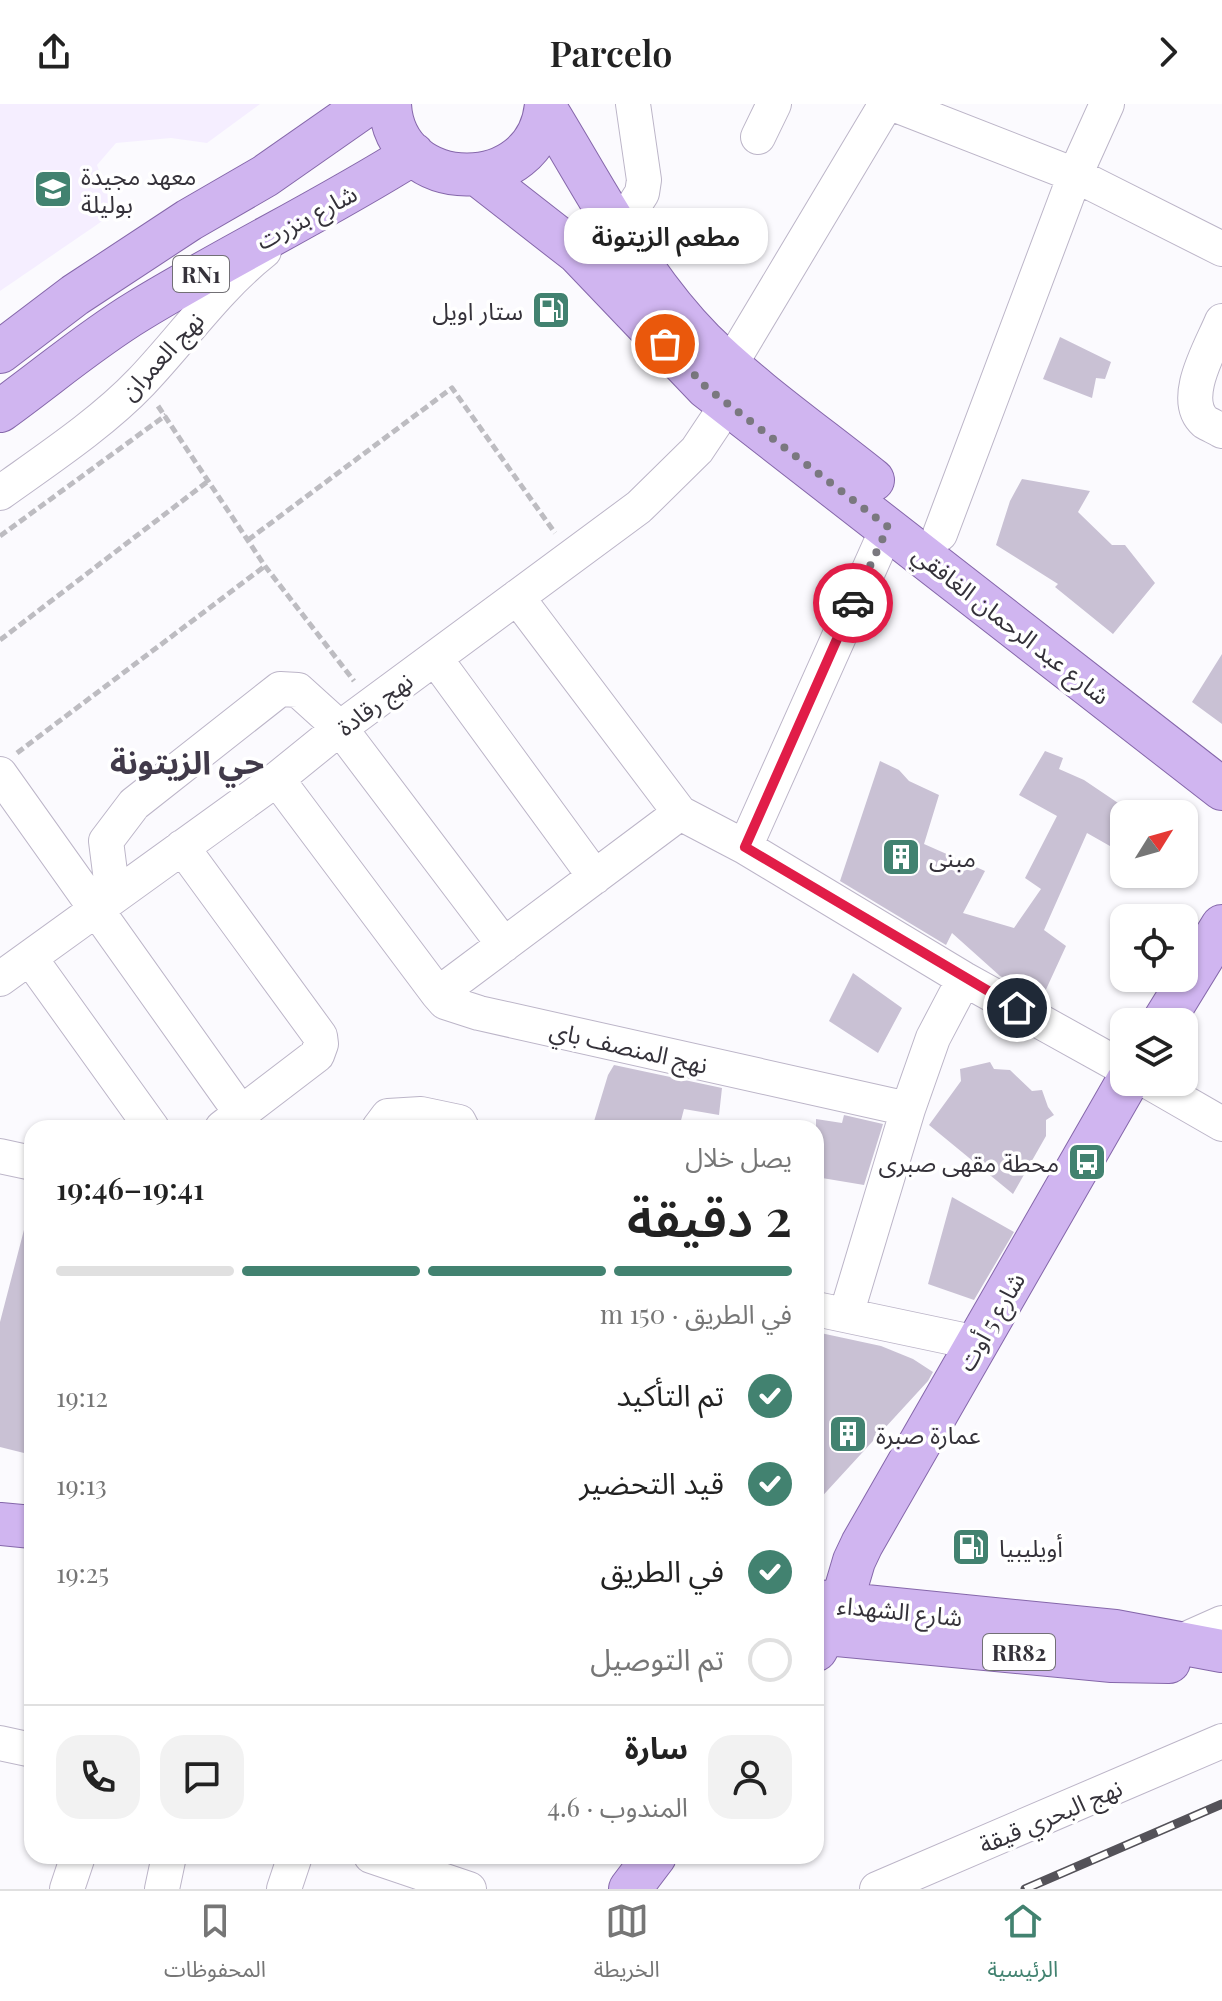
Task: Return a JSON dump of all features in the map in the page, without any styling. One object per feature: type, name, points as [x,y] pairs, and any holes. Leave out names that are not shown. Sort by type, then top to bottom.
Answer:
[{"type":"main road","name":"RN1","points":[[0,352],[75,295],[189,220],[265,176],[368,104]]},
{"type":"main road","points":[[390,104],[399,135],[413,154],[433,168],[455,175],[478,175],[498,170],[523,153],[541,129],[546,106]]},
{"type":"main road","name":"شارع عبد الرحمان الغافقي","points":[[546,106],[619,229],[728,385],[888,527],[1222,789]]},
{"type":"main road","name":"شارع بنزرت","points":[[0,411],[135,313],[315,210],[349,194],[413,154]]},
{"type":"main road","name":"شارع عبد الرحمان الغافقي","points":[[478,175],[578,253],[707,388],[728,385],[940,534],[1222,756]]},
{"type":"main road","points":[[1172,1008],[1222,926]]},
{"type":"main road","name":"شارع 5 أوت","points":[[824,1616],[1119,1096]]},
{"type":"main road","points":[[0,1524],[24,1526]]},
{"type":"main road","points":[[0,1552],[24,1554]]},
{"type":"main road","name":"شارع الشهداء","points":[[824,1620],[1030,1621],[1115,1631],[1222,1651]]},
{"type":"main road","name":"شارع الشهداء","points":[[824,1620],[1112,1661],[1222,1664]]},
{"type":"main road","points":[[630,1889],[649,1864]]},
{"type":"main road","points":[[659,1889],[677,1864]]},
{"type":"street","points":[[619,229],[642,193],[644,180],[633,104]]},
{"type":"street","points":[[758,137],[774,104]]},
{"type":"street","name":"نهج رقادة","points":[[0,979],[277,779],[340,728],[639,507],[697,450],[728,385],[886,104]]},
{"type":"street","points":[[893,104],[1075,175],[1222,249]]},
{"type":"street","points":[[940,534],[1075,175],[1107,104]]},
{"type":"street","name":"نهج العمران","points":[[0,493],[76,437],[139,384],[247,264],[315,210]]},
{"type":"street","points":[[1222,321],[1194,389],[1196,408],[1204,421],[1222,431]]},
{"type":"street","points":[[745,847],[888,527]]},
{"type":"street","points":[[517,597],[680,813],[745,847],[964,979],[1110,1060]]},
{"type":"street","points":[[435,658],[595,877]]},
{"type":"street","points":[[104,903],[106,841],[134,804],[280,689],[298,690],[340,728],[504,945]]},
{"type":"street","points":[[6,765],[104,903],[232,1120],[317,1055],[320,1036],[182,847]]},
{"type":"street","points":[[277,779],[438,994],[680,813]]},
{"type":"street","points":[[30,958],[146,1120]]},
{"type":"street","points":[[964,979],[933,1038],[831,1312],[977,1343]]},
{"type":"street","name":"نهج المنصف باي","points":[[438,994],[445,1002],[479,1013],[908,1109]]},
{"type":"street","points":[[1173,1096],[1222,1124]]},
{"type":"street","points":[[385,1120],[388,1116],[421,1114],[450,1120]]},
{"type":"street","points":[[0,1156],[24,1161]]},
{"type":"street","points":[[1177,1643],[1222,1623]]},
{"type":"street","name":"نهج البحري قيقة","points":[[877,1889],[1222,1741]]},
{"type":"street","points":[[0,1743],[24,1748]]},
{"type":"street","points":[[67,1889],[75,1864]]},
{"type":"street","points":[[162,1889],[167,1864]]},
{"type":"street","points":[[284,1889],[292,1864]]},
{"type":"street","points":[[390,1864],[469,1889]]},
{"type":"path","points":[[139,384],[166,415],[207,482],[265,566],[372,704]]},
{"type":"path","points":[[248,540],[452,388],[572,557]]},
{"type":"path","points":[[0,536],[166,415]]},
{"type":"path","points":[[0,640],[207,482]]},
{"type":"path","points":[[6,765],[265,566]]},
{"type":"shaded area","name":"معهد مجيدة بوليلة","points":[[0,104],[260,104],[207,143],[171,138],[116,143],[97,165],[114,213],[0,291]]},
{"type":"building","points":[[1060,337],[1111,362],[1105,379],[1096,378],[1092,398],[1043,379]]},
{"type":"building","points":[[1022,479],[1090,491],[1078,512],[1112,545],[1125,545],[1155,583],[1113,634],[1055,587],[1058,584],[996,545],[1010,501]]},
{"type":"building","points":[[1222,654],[1222,724],[1192,702]]},
{"type":"building","points":[[1045,751],[1063,758],[1059,769],[1084,780],[1114,800],[1110,800],[1110,846],[1087,833],[1044,930],[1066,946],[1043,996],[1030,987],[1018,986],[1000,976],[952,933],[946,945],[840,881],[880,761],[899,770],[909,781],[939,795],[924,844],[985,871],[963,913],[1014,928],[1041,889],[1025,878],[1057,816],[1019,795]]},
{"type":"building","points":[[853,973],[902,1008],[878,1053],[829,1021]]},
{"type":"building","points":[[990,1062],[994,1069],[1010,1070],[1032,1091],[1042,1090],[1054,1115],[1046,1120],[1046,1136],[1013,1194],[929,1125],[961,1081],[960,1069]]},
{"type":"building","points":[[614,1065],[722,1088],[719,1115],[684,1109],[681,1120],[594,1120]]},
{"type":"building","points":[[844,1115],[883,1124],[864,1185],[824,1178],[824,1120],[842,1123]]},
{"type":"building","points":[[952,1197],[1014,1232],[974,1300],[928,1284]]},
{"type":"building","points":[[24,1230],[24,1453],[0,1447],[0,1322]]},
{"type":"building","name":"عمارة صبرة","points":[[824,1334],[881,1346],[913,1359],[933,1372],[824,1494]]},
{"type":"railway","points":[[1025,1889],[1222,1804]]},
{"type":"way so far","points":[[665,344],[727,405],[888,527],[853,603]]},
{"type":"place","name":"معهد مجيدة بوليلة","points":[[53,189]]},
{"type":"place","name":"ستار اويل","points":[[551,310]]},
{"type":"place","name":"مطعم الزيتونة","points":[[665,344]]},
{"type":"place","name":"مبنى","points":[[901,857]]},
{"type":"place","name":"محطة مقهى صبرى","points":[[1087,1162]]},
{"type":"place","name":"عمارة صبرة","points":[[848,1434]]},
{"type":"place","name":"أويليبيا","points":[[971,1547]]},
{"type":"district","name":"حي الزيتونة","points":[[187,760]]},
{"type":"route","points":[[853,603],[745,847],[1017,1008]]}]
